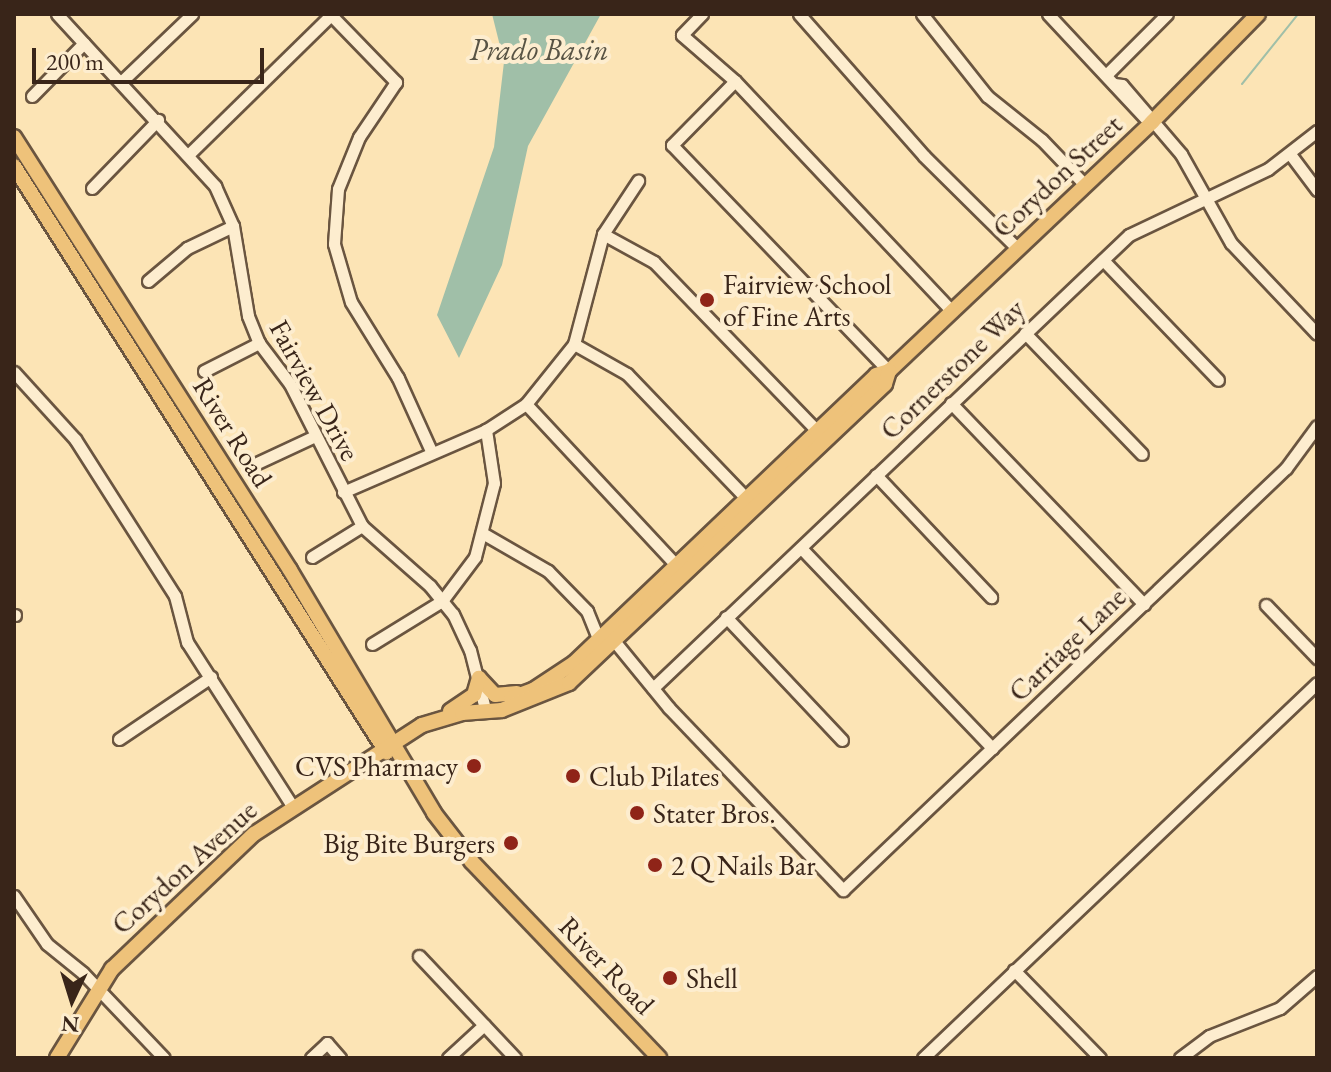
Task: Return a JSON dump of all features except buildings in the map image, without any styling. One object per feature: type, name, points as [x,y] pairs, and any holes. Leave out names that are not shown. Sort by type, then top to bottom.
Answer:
[{"type":"main road","name":"Corydon Street","points":[[382,750],[440,718],[485,709],[558,677],[876,375],[889,371],[1018,249],[1152,122],[1258,14]]},
{"type":"main road","name":"River Road","points":[[14,137],[395,741],[398,759]]},
{"type":"main road","name":"River Road","points":[[14,166],[382,750],[398,759],[472,862],[659,1058]]},
{"type":"main road","name":"Corydon Street","points":[[485,709],[502,710],[555,690],[615,642],[885,384],[889,371]]},
{"type":"main road","points":[[440,718],[470,699],[479,678],[495,695],[533,690]]},
{"type":"main road","name":"Corydon Avenue","points":[[57,1058],[77,1032],[98,990],[126,953],[228,856],[293,807],[382,750]]},
{"type":"street","name":"Fairview Drive","points":[[57,14],[158,120],[215,186],[233,226],[248,316],[259,343],[290,384],[362,526],[442,601],[461,630],[479,678],[485,709]]},
{"type":"street","points":[[122,81],[192,14]]},
{"type":"street","points":[[189,154],[331,14],[396,82],[359,137],[338,189],[334,244],[351,302],[398,378],[432,453]]},
{"type":"street","points":[[702,14],[682,35],[735,81],[952,311]]},
{"type":"street","points":[[799,14],[924,156],[1018,249]]},
{"type":"street","points":[[922,14],[987,96],[1042,140],[1085,185]]},
{"type":"street","points":[[1048,14],[1110,80],[1122,85],[1181,154],[1231,243],[1317,334]]},
{"type":"street","points":[[1110,80],[1167,14]]},
{"type":"street","points":[[32,96],[84,43]]},
{"type":"street","points":[[735,81],[672,145],[889,371]]},
{"type":"street","points":[[92,188],[158,120]]},
{"type":"street","name":"Cornerstone Way","points":[[653,688],[1129,235],[1290,154],[1317,131]]},
{"type":"street","points":[[1290,154],[1317,190]]},
{"type":"street","points":[[343,492],[486,430],[526,404],[574,344],[603,234],[638,181]]},
{"type":"street","points":[[148,281],[187,248],[233,226]]},
{"type":"street","points":[[603,234],[654,262],[817,431]]},
{"type":"street","points":[[1103,260],[1218,380]]},
{"type":"street","points":[[1025,333],[1142,454]]},
{"type":"street","points":[[204,371],[259,343]]},
{"type":"street","points":[[574,344],[627,374],[746,498]]},
{"type":"street","points":[[14,372],[18,388],[75,439],[175,596],[187,642],[293,807]]},
{"type":"street","points":[[951,403],[1144,604]]},
{"type":"street","points":[[526,404],[676,565]]},
{"type":"street","name":"Carriage Lane","points":[[653,688],[843,890],[1286,468],[1317,426]]},
{"type":"street","points":[[372,644],[442,601],[463,576],[484,534],[494,483],[486,430]]},
{"type":"street","points":[[257,463],[315,436]]},
{"type":"street","points":[[876,475],[991,597]]},
{"type":"street","points":[[312,557],[362,526]]},
{"type":"street","points":[[484,534],[539,565],[587,611],[605,622],[619,620]]},
{"type":"street","points":[[801,548],[992,748]]},
{"type":"street","name":"Corydon Street","points":[[615,642],[619,629],[641,601]]},
{"type":"street","points":[[1266,605],[1317,658]]},
{"type":"street","points":[[587,611],[597,642],[615,642],[653,688]]},
{"type":"street","points":[[726,617],[842,740]]},
{"type":"street","points":[[119,739],[211,677]]},
{"type":"street","points":[[923,1058],[1317,683]]},
{"type":"street","points":[[14,896],[47,944],[98,990],[164,1058]]},
{"type":"street","points":[[419,956],[515,1058]]},
{"type":"street","points":[[1014,970],[1100,1058]]},
{"type":"street","points":[[1180,1058],[1209,1036],[1280,1008],[1317,976]]},
{"type":"street","points":[[448,1058],[484,1025]]},
{"type":"street","points":[[311,1058],[327,1043],[340,1058]]},
{"type":"water","name":"Prado Basin","points":[[492,14],[601,14],[528,146],[502,265],[459,358],[437,315],[494,147],[504,62]]},
{"type":"waterway","points":[[1242,84],[1298,14]]},
{"type":"place","name":"Fairview School of Fine Arts","points":[[707,300]]},
{"type":"place","name":"CVS Pharmacy","points":[[474,766]]},
{"type":"place","name":"Club Pilates","points":[[573,776]]},
{"type":"place","name":"Stater Bros.","points":[[637,813]]},
{"type":"place","name":"Big Bite Burgers","points":[[511,843]]},
{"type":"place","name":"2 Q Nails Bar","points":[[655,865]]},
{"type":"place","name":"Shell","points":[[670,978]]}]
